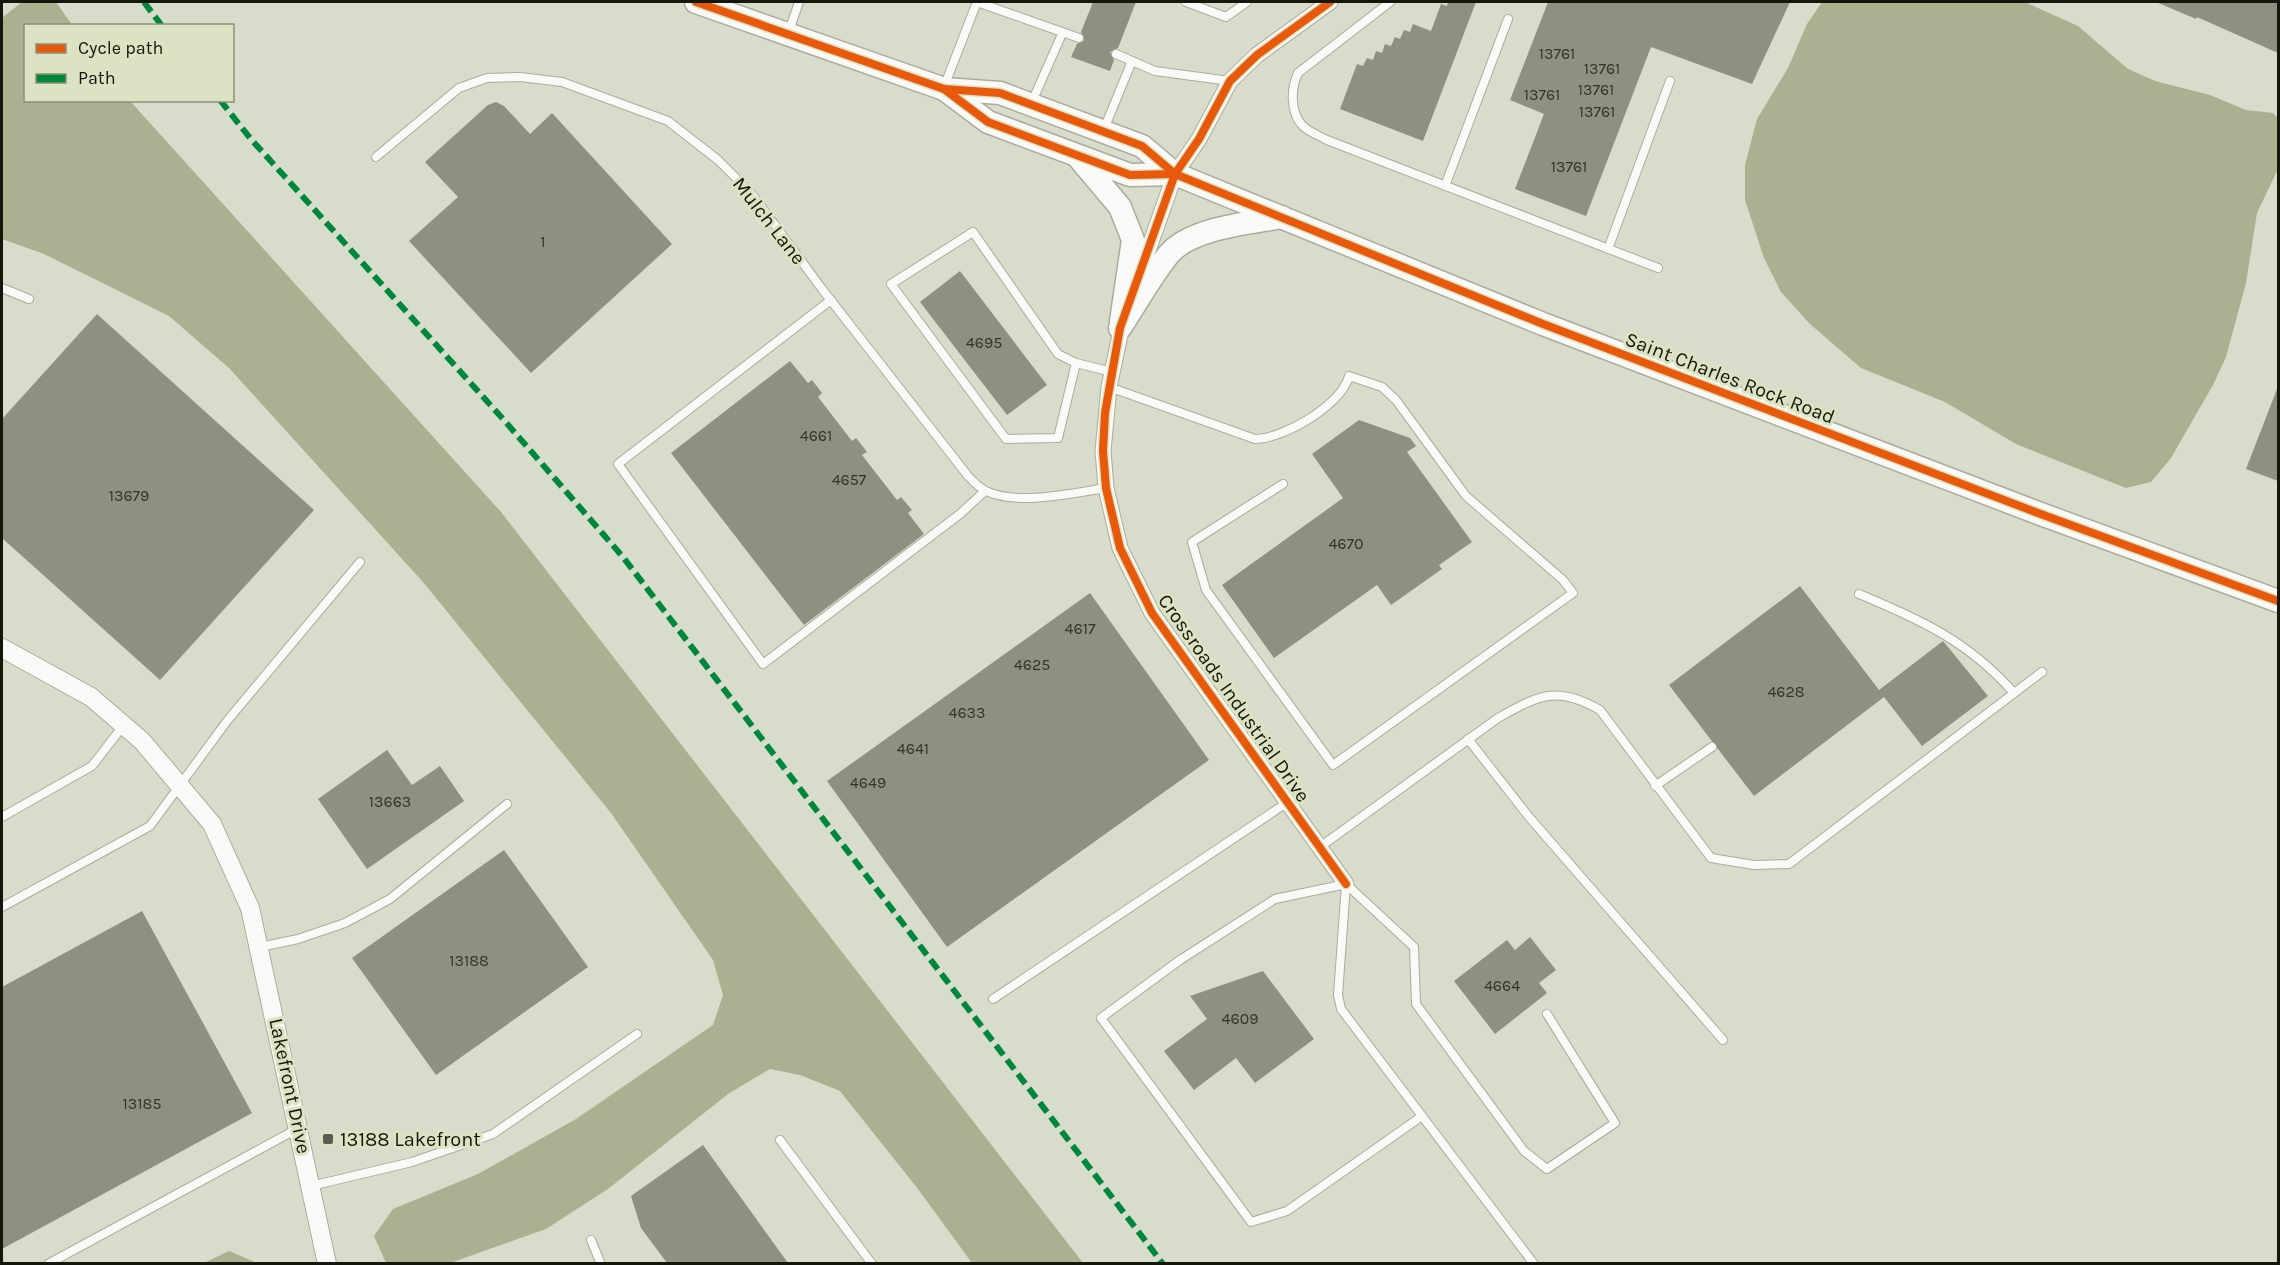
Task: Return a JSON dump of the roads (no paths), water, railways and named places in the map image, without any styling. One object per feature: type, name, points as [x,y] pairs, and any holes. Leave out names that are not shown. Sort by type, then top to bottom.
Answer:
[{"type":"main road","name":"Saint Charles Rock Road","points":[[696,2],[944,89],[1000,93],[1142,146],[1175,174],[1554,328],[2038,513],[2278,601]]},
{"type":"main road","name":"Saint Charles Rock Road","points":[[944,89],[988,122],[1130,175],[1175,174]]},
{"type":"main road","points":[[1075,154],[1120,207],[1133,240],[1120,328]]},
{"type":"main road","points":[[1120,328],[1170,253],[1183,243],[1212,231],[1282,217]]},
{"type":"street","name":"Crossroads Industrial Drive","points":[[1330,2],[1257,55],[1230,81],[1199,139],[1175,174],[1120,328],[1109,387],[1103,451],[1106,488],[1120,548],[1152,613],[1346,884]]},
{"type":"street","name":"Lakefront Drive","points":[[2,648],[91,697],[142,741],[212,824],[250,908],[260,946],[327,1263]]},
{"type":"lane","points":[[788,34],[799,2]]},
{"type":"lane","points":[[944,89],[977,2],[1062,34],[1079,38]]},
{"type":"lane","points":[[1186,2],[1226,17],[1247,2]]},
{"type":"lane","points":[[1390,2],[1298,73],[1292,86],[1293,104],[1302,125],[1327,140],[1658,268]]},
{"type":"lane","points":[[1445,186],[1509,19]]},
{"type":"lane","points":[[1031,104],[1062,34]]},
{"type":"lane","points":[[1116,54],[1155,71],[1230,81]]},
{"type":"lane","points":[[1103,132],[1132,61]]},
{"type":"lane","name":"Mulch Lane","points":[[376,157],[459,88],[487,78],[520,77],[562,82],[668,121],[718,160],[752,194],[968,476],[985,491]]},
{"type":"lane","points":[[1608,249],[1670,81]]},
{"type":"lane","points":[[1076,363],[1058,438],[1006,439],[891,284],[973,232],[1058,354],[1076,363],[1112,372]]},
{"type":"lane","points":[[2,288],[29,299]]},
{"type":"lane","points":[[831,300],[618,464],[763,664],[960,514],[985,491],[1006,496],[1041,497],[1106,488]]},
{"type":"lane","points":[[1109,387],[1255,439],[1266,439],[1283,434],[1331,403],[1346,388],[1349,376],[1382,387],[1396,400],[1466,496],[1563,580],[1573,593],[1334,765],[1206,590],[1192,542],[1283,484]]},
{"type":"lane","points":[[2,907],[150,826],[178,784],[226,721],[360,562]]},
{"type":"lane","points":[[1859,594],[1946,634],[1994,671],[2014,693]]},
{"type":"lane","points":[[1320,847],[1468,739],[1526,702],[1557,694],[1578,697],[1600,710],[1711,858],[1754,865],[1789,864],[2042,672]]},
{"type":"lane","points":[[2,817],[92,766],[123,724]]},
{"type":"lane","points":[[1468,739],[1529,817],[1723,1040]]},
{"type":"lane","points":[[1655,786],[1712,747]]},
{"type":"lane","points":[[993,999],[1288,802]]},
{"type":"lane","points":[[260,946],[298,939],[345,923],[390,899],[507,804]]},
{"type":"lane","points":[[1346,884],[1414,947],[1416,1004],[1524,1151],[1547,1169],[1615,1123],[1547,1014]]},
{"type":"lane","points":[[1346,884],[1338,995],[1341,1009],[1534,1263]]},
{"type":"lane","points":[[1346,884],[1275,899],[1180,960],[1101,1018],[1251,1222],[1287,1211],[1422,1116]]},
{"type":"lane","points":[[311,1186],[412,1162],[493,1134],[637,1034]]},
{"type":"lane","points":[[48,1263],[299,1129]]},
{"type":"lane","points":[[780,1140],[872,1263]]},
{"type":"lane","points":[[591,1240],[600,1263]]},
{"type":"place","name":"13188 Lakefront","points":[[328,1139]]}]
